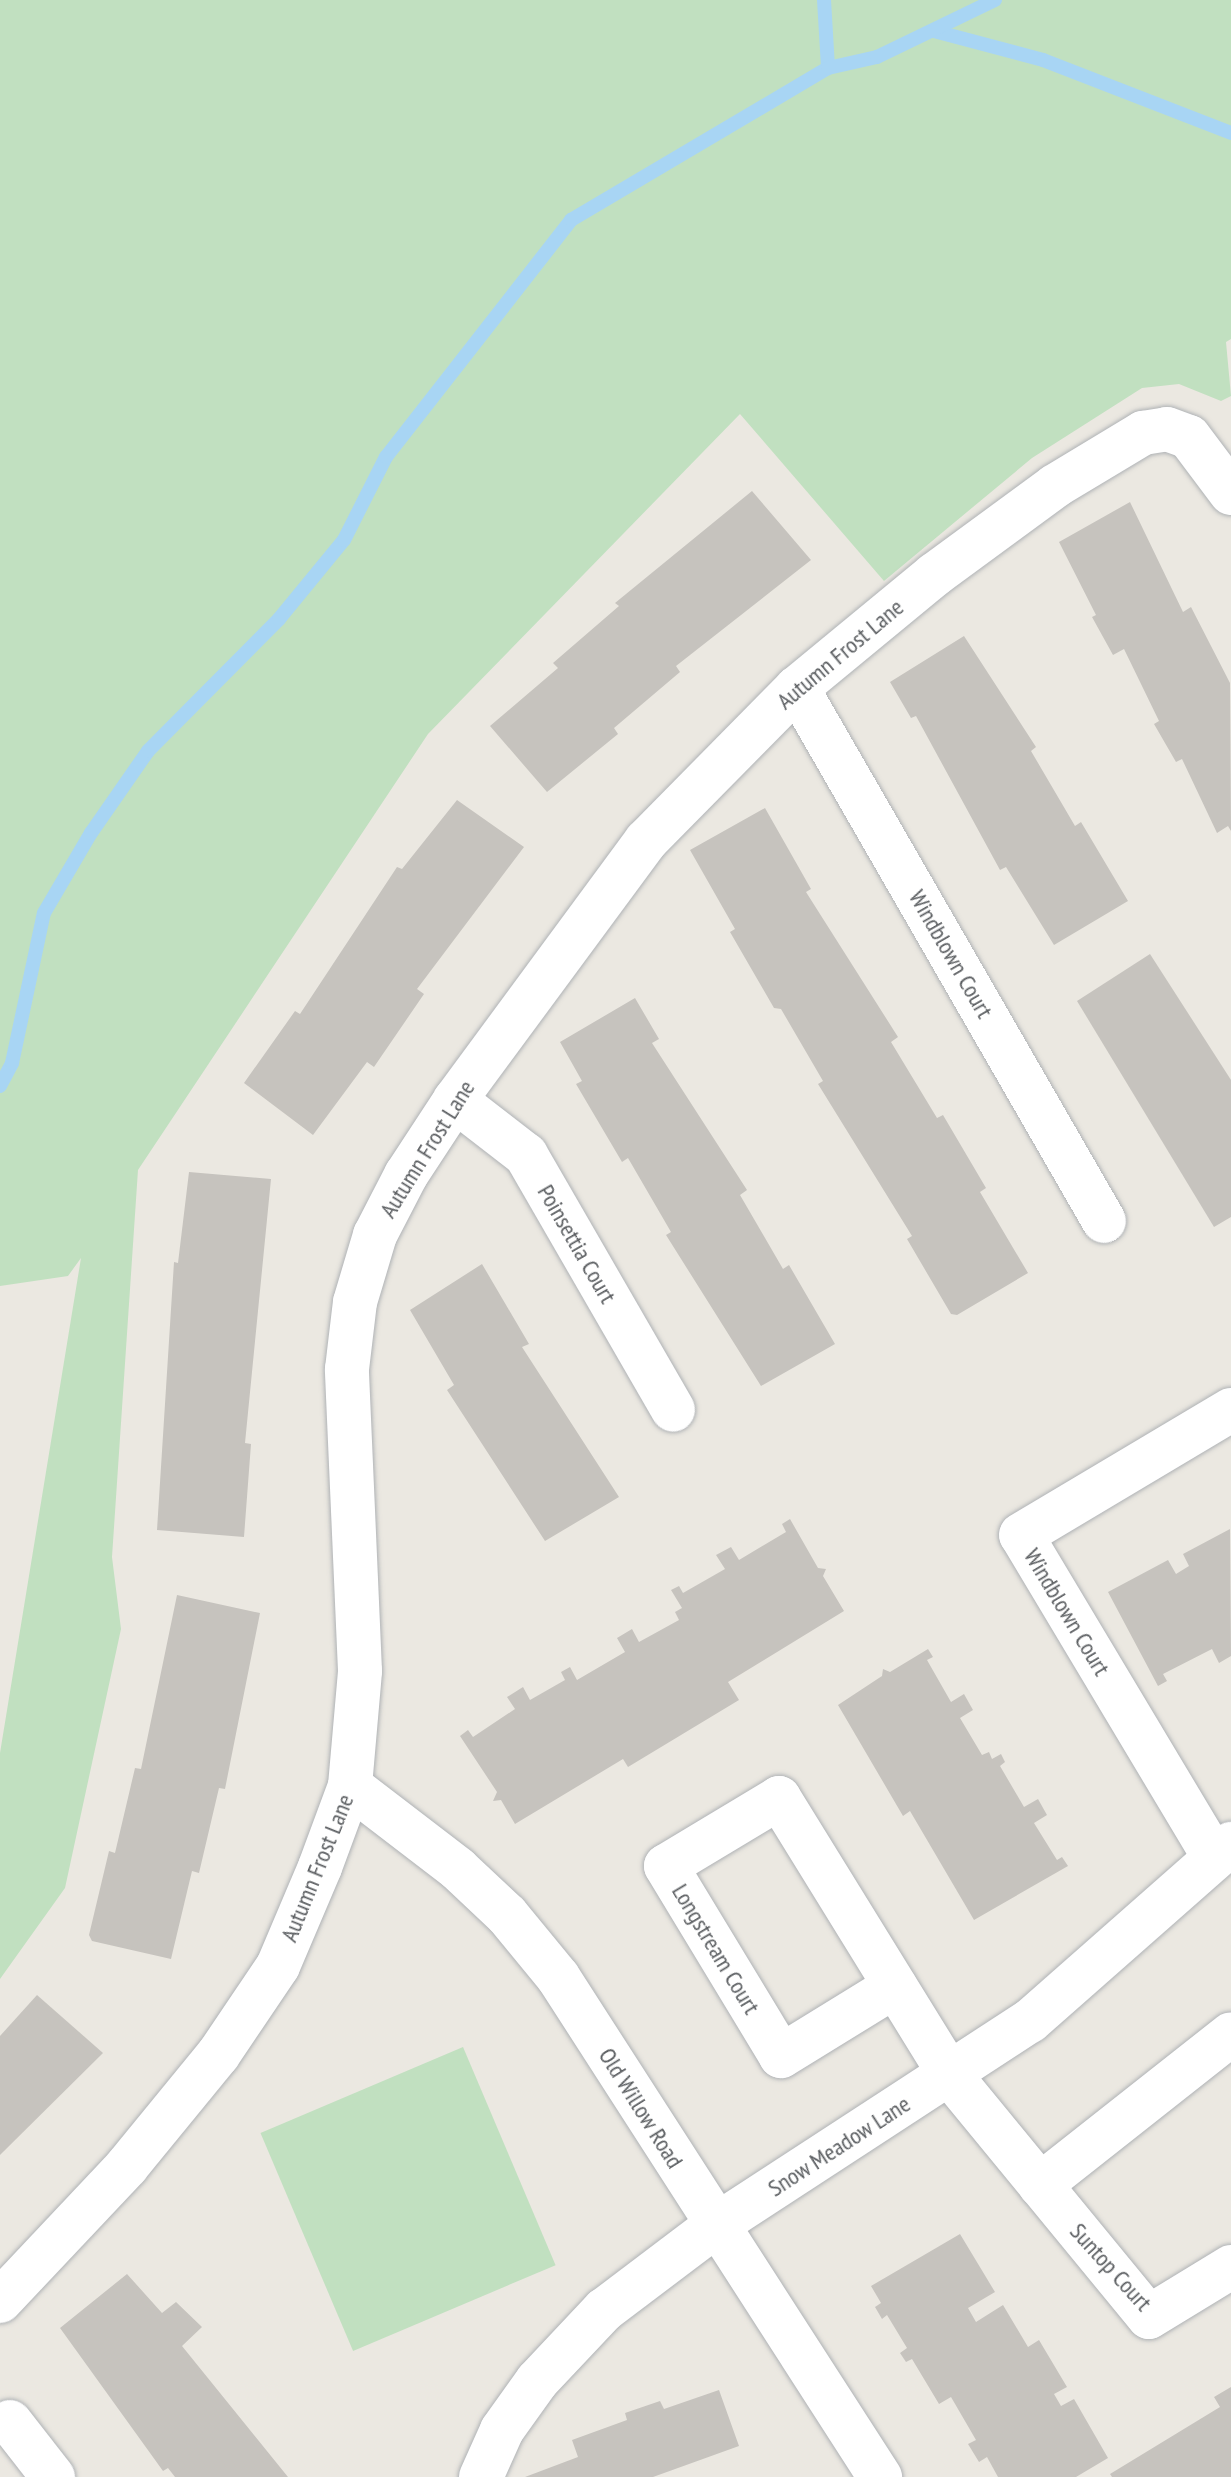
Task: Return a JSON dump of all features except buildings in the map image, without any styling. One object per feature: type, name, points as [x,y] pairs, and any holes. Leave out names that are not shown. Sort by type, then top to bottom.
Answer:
[{"type":"street","name":"Autumn Frost Lane","points":[[0,2301],[127,2166],[226,2042],[278,1966],[350,1786],[360,1671],[347,1369],[355,1302],[375,1235],[406,1175],[455,1100],[646,841],[797,688],[1055,486],[1143,433],[1167,429],[1189,437],[1231,493]]},
{"type":"street","name":"Windblown Court","points":[[797,688],[1104,1221]]},
{"type":"street","name":"Poinsettia Court","points":[[455,1100],[526,1155],[673,1410]]},
{"type":"street","name":"Windblown Court","points":[[1222,1851],[1021,1535],[1231,1410]]},
{"type":"street","name":"Old Willow Road","points":[[350,1786],[458,1869],[524,1935],[558,1977],[715,2226],[880,2477]]},
{"type":"street","name":"Longstream Court","points":[[895,1986],[781,2056],[666,1866],[779,1798],[950,2075]]},
{"type":"street","name":"Snow Meadow Lane","points":[[481,2477],[502,2430],[537,2381],[604,2310],[715,2226],[1030,2021],[1222,1851]]},
{"type":"street","points":[[1040,2185],[1231,2034]]},
{"type":"street","name":"Suntop Court","points":[[950,2075],[1149,2317],[1231,2267]]},
{"type":"street","points":[[10,2422],[53,2477]]},
{"type":"green space","points":[[0,0],[1231,0],[1231,339],[1226,342],[1231,396],[1221,401],[1179,384],[1142,388],[1032,458],[884,581],[740,414],[428,734],[138,1170],[112,1557],[121,1629],[65,1888],[0,1979],[0,1753],[81,1258],[68,1276],[0,1286]]},
{"type":"green space","points":[[463,2047],[556,2265],[353,2351],[260,2133]]},
{"type":"waterway","points":[[824,0],[828,68]]},
{"type":"waterway","points":[[0,1086],[12,1063],[44,913],[91,833],[148,751],[279,619],[344,540],[386,457],[571,220],[828,68],[877,57],[995,0]]},
{"type":"waterway","points":[[934,31],[1043,60],[1231,133]]}]
